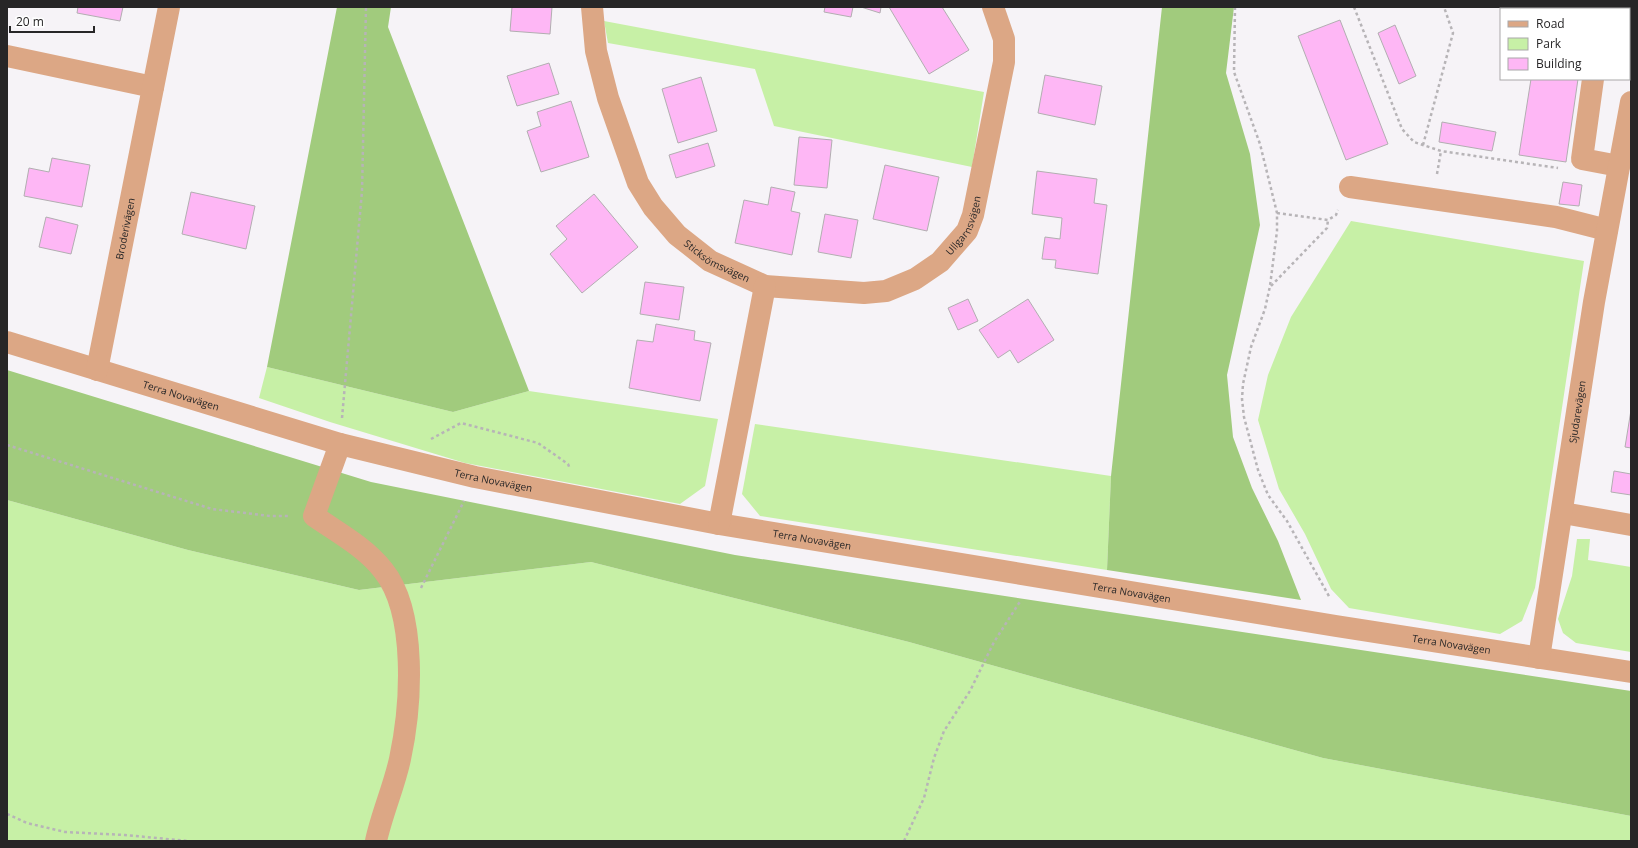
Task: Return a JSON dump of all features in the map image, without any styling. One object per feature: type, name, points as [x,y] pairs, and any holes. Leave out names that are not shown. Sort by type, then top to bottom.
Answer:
[{"type":"street","name":"Broderivägen","points":[[97,370],[169,7]]},
{"type":"street","name":"Sticksömsvägen","points":[[592,7],[596,50],[608,98],[638,183],[653,207],[677,235],[710,262],[765,286]]},
{"type":"street","name":"Ullgarnsvägen","points":[[765,286],[864,293],[886,291],[916,279],[940,262],[958,244],[967,231],[973,215],[1004,62],[1004,39],[993,7]]},
{"type":"street","points":[[7,56],[153,87]]},
{"type":"street","points":[[1593,80],[1582,160],[1619,166]]},
{"type":"street","name":"Sjudarevägen","points":[[1539,658],[1563,513],[1594,302],[1631,102]]},
{"type":"street","points":[[1350,187],[1556,217],[1607,230]]},
{"type":"street","points":[[719,524],[765,286]]},
{"type":"street","name":"Terra Novavägen","points":[[7,342],[340,444],[475,477],[719,524],[1336,626],[1631,672]]},
{"type":"street","points":[[340,444],[314,516],[365,551],[384,570],[397,593],[404,623],[409,665],[407,721],[400,760],[376,841]]},
{"type":"street","points":[[1563,513],[1631,525]]},
{"type":"path","points":[[340,444],[362,191],[366,7]]},
{"type":"path","points":[[1235,7],[1234,72],[1260,144],[1276,213],[1277,231],[1270,286],[1265,309],[1251,347],[1243,384],[1242,399],[1244,417],[1258,470],[1268,495],[1287,521],[1305,556],[1338,610],[1336,626]]},
{"type":"path","points":[[1354,7],[1402,129],[1414,142],[1441,151],[1564,169]]},
{"type":"path","points":[[1423,145],[1454,33],[1444,7]]},
{"type":"path","points":[[1276,213],[1328,220],[1336,215],[1350,187]]},
{"type":"path","points":[[1270,286],[1327,228],[1328,220]]},
{"type":"path","points":[[404,623],[475,477]]},
{"type":"path","points":[[904,841],[924,798],[934,758],[944,731],[970,691],[994,642],[1035,576]]},
{"type":"path","points":[[7,814],[27,823],[65,832],[125,835],[188,841]]},
{"type":"green space","points":[[337,7],[391,7],[388,27],[529,391],[453,412],[267,367]]},
{"type":"green space","points":[[1162,7],[1234,7],[1226,73],[1250,154],[1260,225],[1227,375],[1233,437],[1252,488],[1278,541],[1301,600],[1107,570],[1111,476]]},
{"type":"green space","points":[[604,21],[984,92],[972,167],[774,126],[755,69],[608,43]]},
{"type":"green space","points":[[1351,221],[1584,261],[1535,588],[1522,621],[1500,634],[1349,608],[1331,589],[1305,534],[1279,489],[1258,420],[1268,375],[1291,317]]},
{"type":"green space","points":[[267,367],[453,412],[529,391],[718,419],[705,486],[680,504],[465,463],[330,422],[259,398]]},
{"type":"green space","points":[[7,370],[371,482],[735,555],[1631,691],[1631,816],[1323,758],[909,642],[591,562],[359,590],[188,550],[7,500]]},
{"type":"green space","points":[[755,424],[1111,476],[1107,570],[760,516],[742,494]]},
{"type":"green space","points":[[7,500],[188,550],[359,590],[591,562],[909,642],[1323,758],[1631,816],[1631,841],[7,841]]},
{"type":"green space","points":[[1577,539],[1590,539],[1588,560],[1631,567],[1631,652],[1576,643],[1563,633],[1558,619],[1572,576]]},
{"type":"building","points":[[78,7],[123,7],[120,21],[77,13]]},
{"type":"building","points":[[512,7],[552,7],[550,34],[510,31]]},
{"type":"building","points":[[825,7],[853,7],[851,17],[824,12]]},
{"type":"building","points":[[861,7],[881,7],[880,13]]},
{"type":"building","points":[[889,7],[942,7],[969,50],[929,74]]},
{"type":"building","points":[[1340,20],[1388,144],[1346,160],[1298,36]]},
{"type":"building","points":[[1395,25],[1416,76],[1399,84],[1378,33]]},
{"type":"building","points":[[549,63],[559,94],[517,106],[507,76]]},
{"type":"building","points":[[1045,75],[1102,86],[1095,125],[1038,113]]},
{"type":"building","points":[[701,77],[717,131],[678,143],[662,89]]},
{"type":"building","points":[[1531,80],[1578,80],[1566,162],[1519,155]]},
{"type":"building","points":[[571,101],[589,157],[541,172],[527,131],[541,126],[537,112]]},
{"type":"building","points":[[1442,122],[1496,132],[1492,151],[1439,142]]},
{"type":"building","points":[[799,137],[832,140],[827,188],[794,185]]},
{"type":"building","points":[[708,143],[715,166],[676,178],[669,155]]},
{"type":"building","points":[[52,158],[90,165],[82,207],[24,196],[29,168],[49,172]]},
{"type":"building","points":[[885,165],[939,177],[927,231],[873,219]]},
{"type":"building","points":[[1037,171],[1097,179],[1094,203],[1107,205],[1098,274],[1055,268],[1056,260],[1042,259],[1045,237],[1060,239],[1062,218],[1032,214]]},
{"type":"building","points":[[1563,182],[1582,185],[1579,206],[1559,204]]},
{"type":"building","points":[[771,187],[795,192],[791,211],[800,213],[792,255],[735,243],[744,200],[768,205]]},
{"type":"building","points":[[191,192],[255,206],[246,249],[182,234]]},
{"type":"building","points":[[594,194],[638,247],[582,293],[550,254],[567,239],[556,226]]},
{"type":"building","points":[[825,214],[858,220],[851,258],[818,252]]},
{"type":"building","points":[[46,217],[78,225],[71,254],[39,247]]},
{"type":"building","points":[[645,282],[684,287],[679,320],[640,314]]},
{"type":"building","points":[[968,299],[978,321],[958,330],[948,308]]},
{"type":"building","points":[[1028,299],[1054,340],[1018,363],[1010,350],[998,358],[979,330]]},
{"type":"building","points":[[656,324],[695,331],[694,340],[711,343],[700,401],[629,388],[637,340],[653,342]]},
{"type":"building","points":[[1631,410],[1631,448],[1625,447]]},
{"type":"building","points":[[1614,471],[1631,474],[1631,495],[1611,492]]}]
